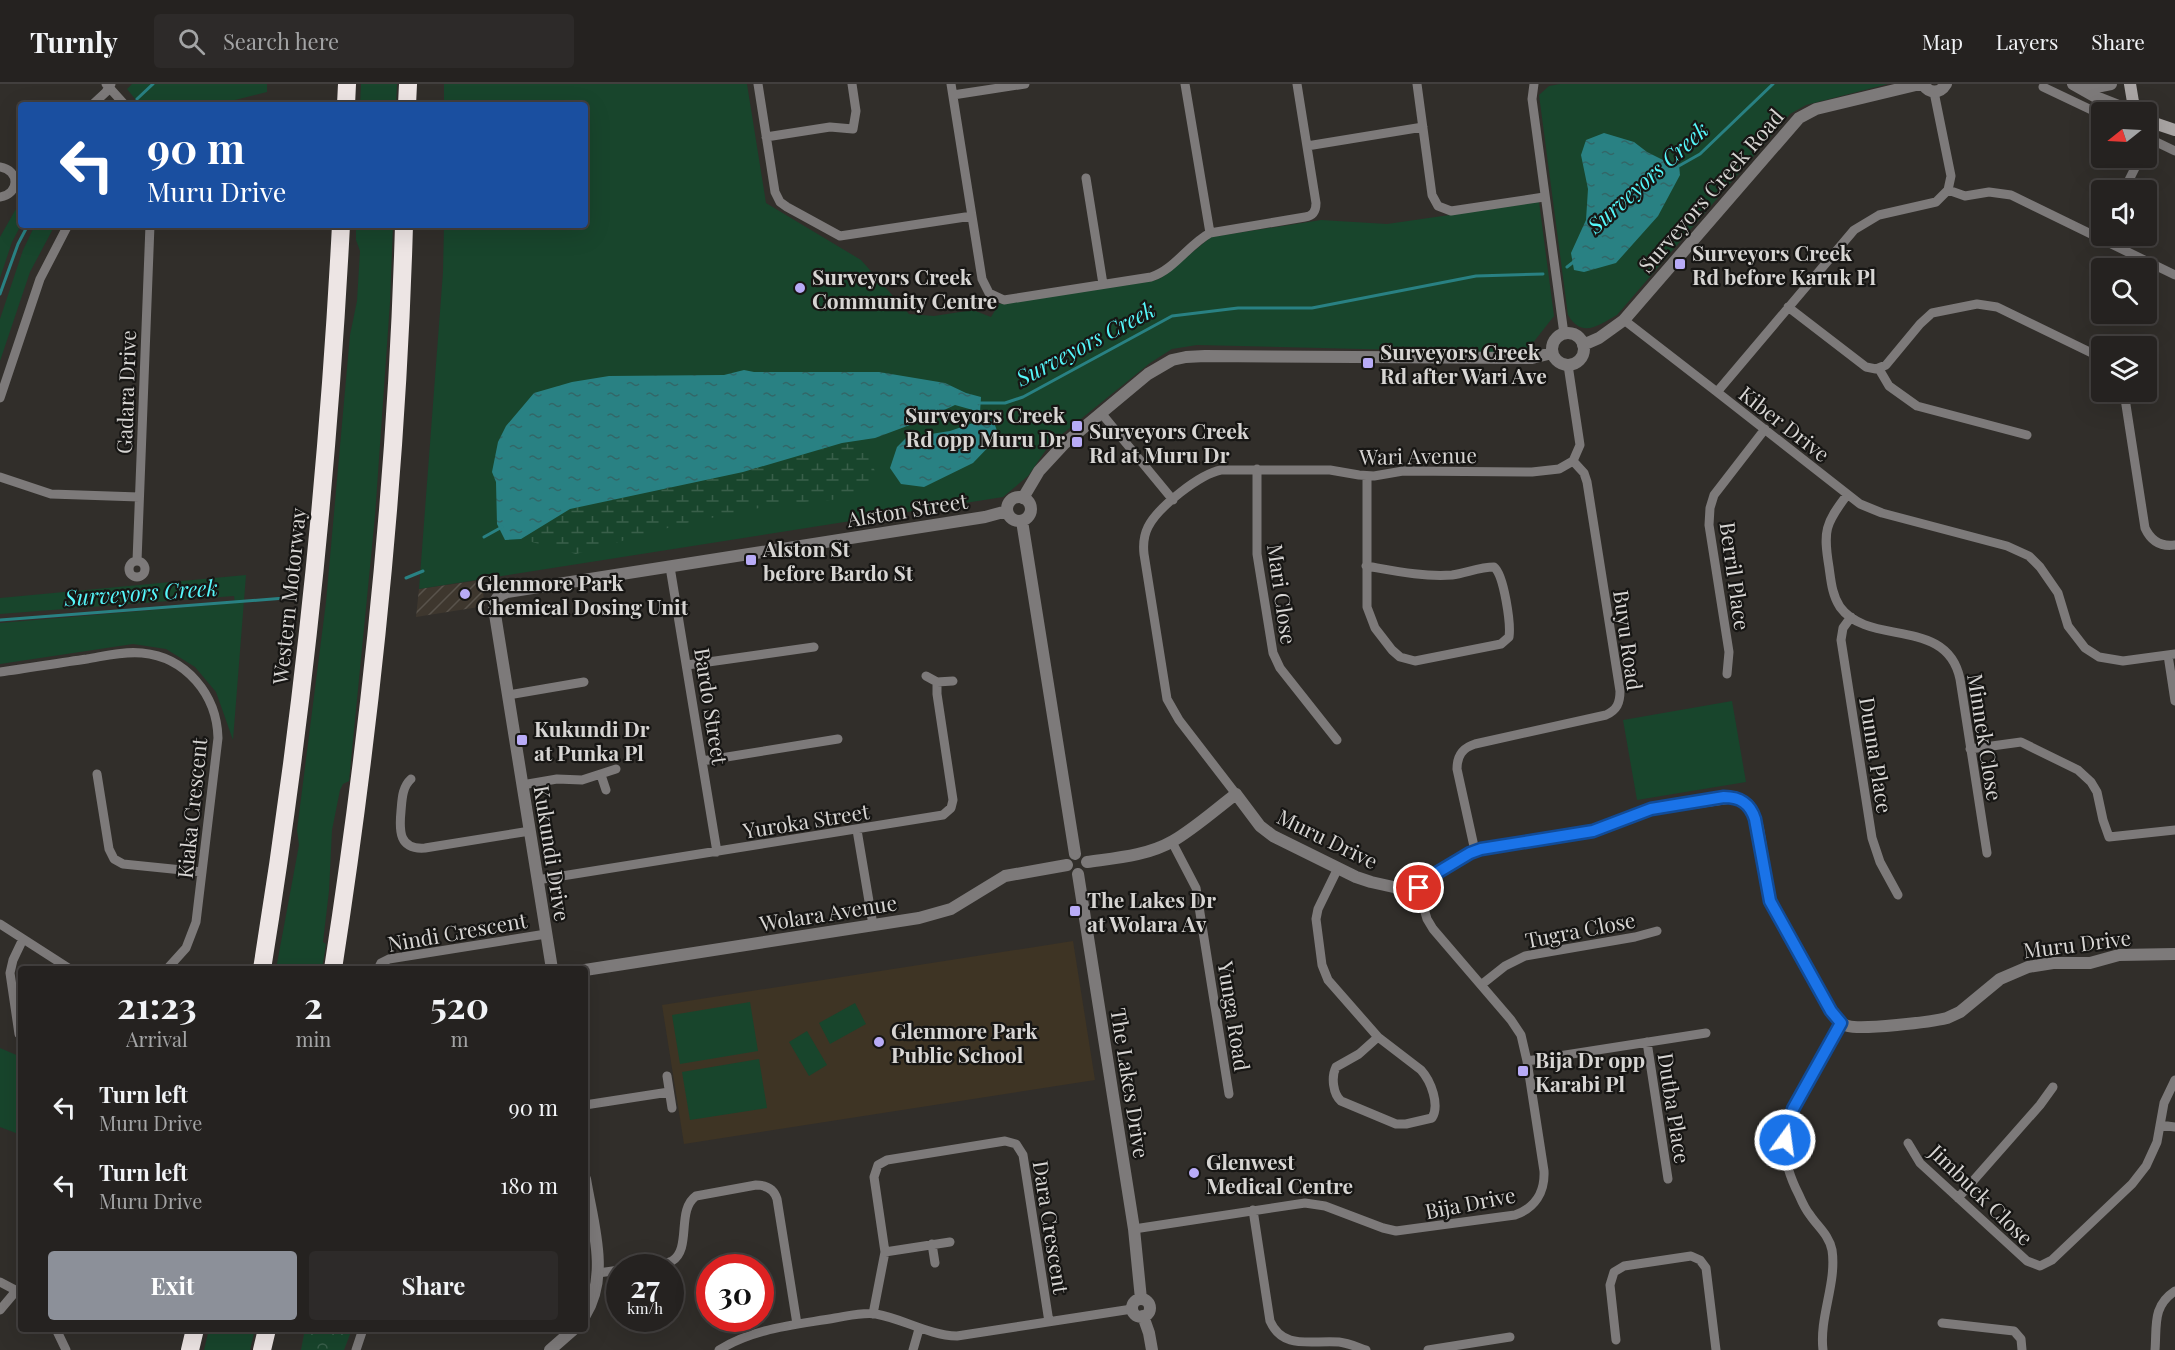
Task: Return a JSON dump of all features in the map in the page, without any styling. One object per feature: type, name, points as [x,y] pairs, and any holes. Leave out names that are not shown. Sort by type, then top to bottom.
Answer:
[{"type":"highway","points":[[346,102],[347,84]]},
{"type":"highway","points":[[407,102],[408,84]]},
{"type":"highway","name":"Western Motorway","points":[[262,966],[292,759],[312,586],[332,375],[341,228]]},
{"type":"highway","points":[[333,966],[364,747],[384,561],[397,379],[404,228]]},
{"type":"highway","points":[[190,1350],[194,1332]]},
{"type":"highway","points":[[262,1350],[266,1332]]},
{"type":"main road","points":[[2130,84],[2133,102]]},
{"type":"main road","points":[[2157,122],[2175,130]]},
{"type":"street","points":[[758,84],[774,188],[778,199],[787,207],[836,235],[851,236],[972,216]]},
{"type":"street","points":[[766,137],[830,127],[853,129],[856,111],[852,84]]},
{"type":"street","points":[[951,84],[982,279],[989,293],[1000,299],[1008,300],[1145,278],[1172,265],[1210,233],[1313,214],[1316,210],[1316,203],[1297,84]]},
{"type":"street","points":[[953,95],[1025,84]]},
{"type":"street","points":[[1185,84],[1210,233]]},
{"type":"street","points":[[1417,84],[1433,199],[1442,208],[1451,211],[1544,197]]},
{"type":"street","points":[[1534,84],[1532,99],[1564,334]]},
{"type":"street","points":[[1921,84],[1934,92],[1941,90],[1946,84]]},
{"type":"street","name":"Surveyors Creek Road","points":[[1583,345],[1599,338],[1624,320],[1799,117],[1816,109],[1921,84]]},
{"type":"street","points":[[2073,84],[2109,102]]},
{"type":"street","points":[[2088,84],[2101,86],[2111,84]]},
{"type":"street","points":[[95,102],[109,85],[123,102]]},
{"type":"street","points":[[2043,87],[2091,110]]},
{"type":"street","points":[[1934,92],[1951,176],[1948,190],[1965,196],[1989,192],[2011,195],[2091,231]]},
{"type":"street","points":[[1307,146],[1423,127]]},
{"type":"street","points":[[2157,144],[2175,151]]},
{"type":"street","points":[[0,168],[9,169],[18,175],[13,191],[0,197]]},
{"type":"street","points":[[1086,178],[1103,284]]},
{"type":"street","name":"Kiber Drive","points":[[1948,190],[1942,198],[1933,203],[1887,212],[1863,223],[1847,237],[1717,393],[1860,504],[1882,513],[2007,546],[2029,556],[2040,567],[2058,593],[2068,626],[2085,648],[2099,657],[2122,661],[2172,655]]},
{"type":"street","points":[[0,398],[40,279],[66,228]]},
{"type":"street","name":"Gadara Drive","points":[[136,561],[150,228]]},
{"type":"street","points":[[2121,246],[2175,275]]},
{"type":"street","points":[[1788,307],[1872,370],[1886,365],[1932,313],[1977,304],[1997,307],[2091,353]]},
{"type":"street","points":[[1624,320],[1717,393]]},
{"type":"street","points":[[1564,334],[1578,337],[1583,345],[1580,359],[1568,365],[1558,362],[1552,353],[1556,339],[1564,334]]},
{"type":"street","points":[[1023,498],[1039,471],[1064,444],[1148,374],[1172,360],[1186,357],[1516,359],[1552,353]]},
{"type":"street","points":[[1568,365],[1580,440],[1579,449],[1573,461]]},
{"type":"street","points":[[1879,369],[1889,386],[1917,406],[2027,435]]},
{"type":"street","points":[[2126,402],[2145,528],[2150,536],[2160,544],[2175,544]]},
{"type":"street","points":[[1102,414],[1173,500]]},
{"type":"street","name":"Berril Place","points":[[1727,674],[1729,652],[1709,525],[1710,508],[1717,490],[1765,429]]},
{"type":"street","name":"Wari Avenue","points":[[1173,500],[1213,472],[1257,469],[1330,470],[1381,476],[1402,471],[1538,472],[1559,469],[1573,461]]},
{"type":"street","name":"Buyu Road","points":[[1475,851],[1457,769],[1459,756],[1463,751],[1475,744],[1606,715],[1614,711],[1619,702],[1620,691],[1587,482],[1584,473],[1573,461]]},
{"type":"street","name":"Mari Close","points":[[1257,469],[1257,554],[1273,653],[1280,668],[1337,740]]},
{"type":"street","points":[[1366,566],[1431,575],[1494,567],[1499,571],[1502,579],[1510,628],[1509,637],[1501,644],[1421,661],[1404,659],[1392,650],[1370,618],[1366,601],[1366,566],[1367,476]]},
{"type":"street","points":[[0,477],[51,494],[139,497]]},
{"type":"street","points":[[1847,495],[1830,520],[1825,542],[1833,594],[1839,606],[1851,617]]},
{"type":"street","points":[[1016,497],[1029,502],[1031,510],[1028,517],[1022,521],[1014,520],[1007,511],[1010,501],[1016,497]]},
{"type":"street","name":"Muru Drive","points":[[1173,500],[1151,522],[1144,548],[1166,693],[1179,720],[1268,833],[1356,877],[1407,890],[1419,888]]},
{"type":"street","name":"Alston Street","points":[[495,600],[507,592],[973,519],[1007,511]]},
{"type":"street","points":[[1022,521],[1075,854]]},
{"type":"street","name":"Bardo Street","points":[[670,567],[717,852]]},
{"type":"street","name":"Kukundi Drive","points":[[495,600],[494,608],[551,966]]},
{"type":"street","name":"Minnek Close","points":[[1851,617],[1863,623],[1929,641],[1949,654],[1958,672],[1987,853]]},
{"type":"street","name":"Dunna Place","points":[[1851,617],[1843,628],[1841,640],[1872,838],[1880,862],[1898,895]]},
{"type":"street","points":[[687,665],[814,647]]},
{"type":"street","name":"Kiaka Crescent","points":[[0,672],[135,652],[162,657],[179,666],[194,677],[209,700],[218,733],[202,873],[193,933],[184,952],[170,966]]},
{"type":"street","points":[[2172,655],[2175,701]]},
{"type":"street","points":[[926,676],[937,682],[953,681]]},
{"type":"street","points":[[508,694],[584,682]]},
{"type":"street","name":"Yuroka Street","points":[[537,880],[940,817],[951,808],[953,800],[937,682]]},
{"type":"street","points":[[702,761],[838,739]]},
{"type":"street","points":[[1970,749],[2021,742],[2078,770],[2091,782],[2097,792],[2109,837],[2175,830]]},
{"type":"street","points":[[522,785],[558,779],[582,780],[616,769]]},
{"type":"street","points":[[97,774],[109,849],[114,859],[123,864],[202,873]]},
{"type":"street","points":[[601,774],[606,790]]},
{"type":"street","points":[[411,779],[403,793],[399,825],[402,838],[411,846],[425,848],[530,831]]},
{"type":"street","points":[[1087,862],[1143,853],[1172,842],[1236,794]]},
{"type":"street","points":[[1419,888],[1435,874],[1475,851],[1593,831],[1659,807],[1724,797],[1734,797],[1750,807],[1755,819],[1770,901],[1831,1011],[1841,1023],[1791,1114],[1785,1145],[1786,1165],[1792,1182],[1808,1213],[1827,1237],[1832,1248],[1823,1350]]},
{"type":"street","points":[[857,830],[873,925]]},
{"type":"street","name":"Yunga Road","points":[[1172,842],[1196,888],[1230,1094]]},
{"type":"street","points":[[1075,854],[1084,856],[1087,862],[1086,869],[1078,874],[1072,873],[1066,865],[1069,856],[1075,854]]},
{"type":"street","name":"Wolara Avenue","points":[[588,970],[944,912],[1005,876],[1066,865]]},
{"type":"street","points":[[1338,868],[1318,909],[1316,919],[1322,965],[1328,980],[1378,1037],[1427,1077],[1435,1107],[1432,1118],[1400,1125],[1341,1101],[1337,1097],[1333,1075],[1336,1067],[1359,1054],[1378,1037]]},
{"type":"street","name":"The Lakes Drive","points":[[1078,874],[1134,1229],[1141,1299]]},
{"type":"street","name":"Bija Drive","points":[[1134,1229],[1295,1204],[1315,1204],[1383,1228],[1403,1232],[1510,1216],[1522,1212],[1537,1201],[1542,1192],[1544,1177],[1523,1040],[1518,1030],[1430,924],[1419,888]]},
{"type":"street","points":[[0,924],[65,966]]},
{"type":"street","name":"Tugra Close","points":[[1481,985],[1506,966],[1525,956],[1635,938],[1657,931]]},
{"type":"street","name":"Nindi Crescent","points":[[380,966],[388,959],[546,934]]},
{"type":"street","points":[[18,1027],[10,973],[13,960],[23,939]]},
{"type":"street","name":"Muru Drive","points":[[1841,1023],[1860,1027],[1947,1018],[1960,1012],[2000,979],[2020,969],[2035,965],[2090,963],[2119,955],[2175,954]]},
{"type":"street","points":[[1527,1061],[1706,1033]]},
{"type":"street","name":"Dutba Place","points":[[1647,1042],[1668,1179]]},
{"type":"street","points":[[667,1076],[672,1108]]},
{"type":"street","points":[[2175,1080],[2164,1103],[2160,1125],[2175,1127]]},
{"type":"street","points":[[1958,1198],[2040,1105],[2053,1087]]},
{"type":"street","points":[[588,1105],[669,1092]]},
{"type":"street","name":"Jimbuck Close","points":[[1908,1143],[1920,1163],[1958,1198],[2030,1263],[2043,1266],[2140,1175],[2154,1151],[2160,1125]]},
{"type":"street","name":"Dara Crescent","points":[[873,1314],[885,1252],[874,1177],[875,1169],[887,1160],[1005,1141],[1013,1143],[1023,1155],[1049,1322]]},
{"type":"street","points":[[678,1254],[688,1204],[696,1196],[756,1185],[765,1186],[777,1199],[797,1324]]},
{"type":"street","points":[[588,1201],[598,1273],[595,1291],[588,1308]]},
{"type":"street","points":[[1252,1210],[1270,1321],[1283,1346],[1301,1347],[1338,1342],[1366,1350]]},
{"type":"street","points":[[885,1252],[950,1242]]},
{"type":"street","points":[[932,1245],[935,1263]]},
{"type":"street","points":[[1616,1340],[1610,1285],[1614,1272],[1624,1266],[1691,1256],[1700,1260],[1706,1268],[1716,1350]]},
{"type":"street","points":[[598,1273],[606,1272]]},
{"type":"street","points":[[0,1282],[18,1291]]},
{"type":"street","points":[[2155,1350],[2158,1311],[2163,1301],[2175,1291]]},
{"type":"street","points":[[0,1310],[18,1293]]},
{"type":"street","points":[[1141,1299],[1148,1303],[1150,1308],[1143,1316],[1136,1315],[1132,1309],[1134,1302],[1141,1299]]},
{"type":"street","points":[[719,1350],[748,1336],[797,1324],[873,1314],[938,1334],[957,1336],[1132,1309]]},
{"type":"street","points":[[1143,1316],[1152,1350]]},
{"type":"street","points":[[1942,1323],[2009,1330],[2019,1334],[2022,1350]]},
{"type":"street","points":[[913,1350],[919,1329]]},
{"type":"street","points":[[57,1332],[66,1350]]},
{"type":"street","points":[[356,1350],[362,1332]]},
{"type":"street","points":[[550,1350],[571,1332]]},
{"type":"street","points":[[1428,1350],[1510,1337]]},
{"type":"shaded area","points":[[481,580],[485,606],[416,617],[419,589]]},
{"type":"shaded area","name":"Glenmore Park Public School","points":[[1073,941],[1095,1080],[684,1144],[662,1005]]},
{"type":"green space","points":[[132,84],[267,84],[267,92],[227,102],[138,102],[127,89]]},
{"type":"green space","points":[[361,84],[397,84],[396,102],[360,102]]},
{"type":"green space","points":[[444,84],[747,84],[766,203],[861,260],[909,314],[934,316],[973,310],[991,317],[999,304],[1153,281],[1161,278],[1211,237],[1321,220],[1387,224],[1539,202],[1554,316],[1525,353],[1197,345],[1172,349],[1150,363],[1050,444],[1028,476],[1003,497],[419,589],[443,272],[444,228],[588,228],[588,102],[444,102]]},
{"type":"green space","points":[[1560,84],[1888,84],[1806,105],[1790,114],[1617,315],[1597,326],[1585,328],[1579,327],[1568,315],[1539,95],[1549,86]]},
{"type":"green space","points":[[18,205],[19,228],[12,242],[0,278],[0,237]]},
{"type":"green space","points":[[34,228],[53,228],[30,272],[0,361],[0,319],[23,250]]},
{"type":"green space","points":[[356,228],[393,228],[375,516],[349,781],[343,784],[340,790],[332,830],[329,891],[323,942],[326,944],[322,966],[277,966],[299,845],[297,830],[326,602],[350,335],[357,301],[360,251],[356,240]]},
{"type":"green space","points":[[842,443],[866,447],[877,477],[843,499],[779,504],[682,524],[576,554],[521,539],[570,509],[743,472]]},
{"type":"green space","points":[[246,575],[233,740],[216,692],[195,667],[166,649],[133,644],[0,664],[0,623],[235,603],[234,596],[0,614],[0,598]]},
{"type":"green space","points":[[1732,701],[1746,782],[1637,800],[1623,720]]},
{"type":"green space","points":[[750,1002],[758,1051],[680,1064],[672,1015]]},
{"type":"green space","points":[[855,1003],[866,1024],[830,1044],[819,1023]]},
{"type":"green space","points":[[807,1031],[827,1065],[809,1076],[789,1042]]},
{"type":"green space","points":[[0,1048],[18,1056],[18,1134],[0,1127]]},
{"type":"green space","points":[[759,1059],[767,1108],[690,1120],[682,1072]]},
{"type":"green space","points":[[208,1332],[254,1332],[250,1350],[204,1350]]},
{"type":"green space","points":[[304,1332],[351,1332],[344,1350],[301,1350]]},
{"type":"water","points":[[1604,133],[1634,142],[1647,152],[1679,165],[1680,175],[1658,216],[1616,263],[1584,272],[1574,270],[1571,253],[1586,220],[1588,189],[1581,155],[1586,140]]},
{"type":"water","points":[[744,370],[754,372],[879,372],[945,383],[981,397],[980,412],[955,405],[875,438],[842,443],[743,472],[570,509],[521,539],[505,540],[497,524],[496,482],[492,472],[498,442],[506,426],[534,393],[572,382],[609,376],[724,375]]},
{"type":"water","points":[[993,420],[999,436],[973,463],[924,487],[901,484],[890,468],[897,447],[906,438],[950,431],[976,422]]},
{"type":"waterway","points":[[137,99],[153,84]]},
{"type":"waterway","name":"Surveyors Creek","points":[[1677,167],[1700,154],[1773,84]]},
{"type":"waterway","points":[[0,294],[18,244],[26,228]]},
{"type":"waterway","name":"Surveyors Creek","points":[[1567,267],[1576,260]]},
{"type":"waterway","name":"Surveyors Creek","points":[[979,403],[1005,403],[1023,397],[1172,316],[1238,308],[1312,308],[1476,276],[1543,274]]},
{"type":"waterway","name":"Surveyors Creek","points":[[484,537],[502,527]]},
{"type":"waterway","name":"Surveyors Creek","points":[[406,578],[423,571]]},
{"type":"waterway","name":"Surveyors Creek","points":[[0,620],[285,598]]},
{"type":"place","name":"Surveyors Creek Rd before Karuk Pl","points":[[1680,264]]},
{"type":"place","name":"Surveyors Creek Community Centre","points":[[800,288]]},
{"type":"place","name":"Surveyors Creek Rd after Wari Ave","points":[[1368,363]]},
{"type":"place","name":"Surveyors Creek Rd opp Muru Dr","points":[[1077,426]]},
{"type":"place","name":"Surveyors Creek Rd at Muru Dr","points":[[1077,442]]},
{"type":"place","name":"Alston St before Bardo St","points":[[751,560]]},
{"type":"place","name":"Glenmore Park Chemical Dosing Unit","points":[[465,594]]},
{"type":"place","name":"Kukundi Dr at Punka Pl","points":[[522,740]]},
{"type":"place","name":"The Lakes Dr at Wolara Av","points":[[1075,911]]},
{"type":"place","name":"Glenmore Park Public School","points":[[879,1042]]},
{"type":"place","name":"Bija Dr opp Karabi Pl","points":[[1523,1071]]},
{"type":"place","name":"Glenwest Medical Centre","points":[[1194,1173]]},
{"type":"route","points":[[1419,888],[1435,874],[1481,849],[1593,831],[1659,807],[1724,797],[1734,797],[1743,801],[1754,814],[1770,901],[1831,1011],[1841,1023],[1793,1109],[1785,1140]]}]
